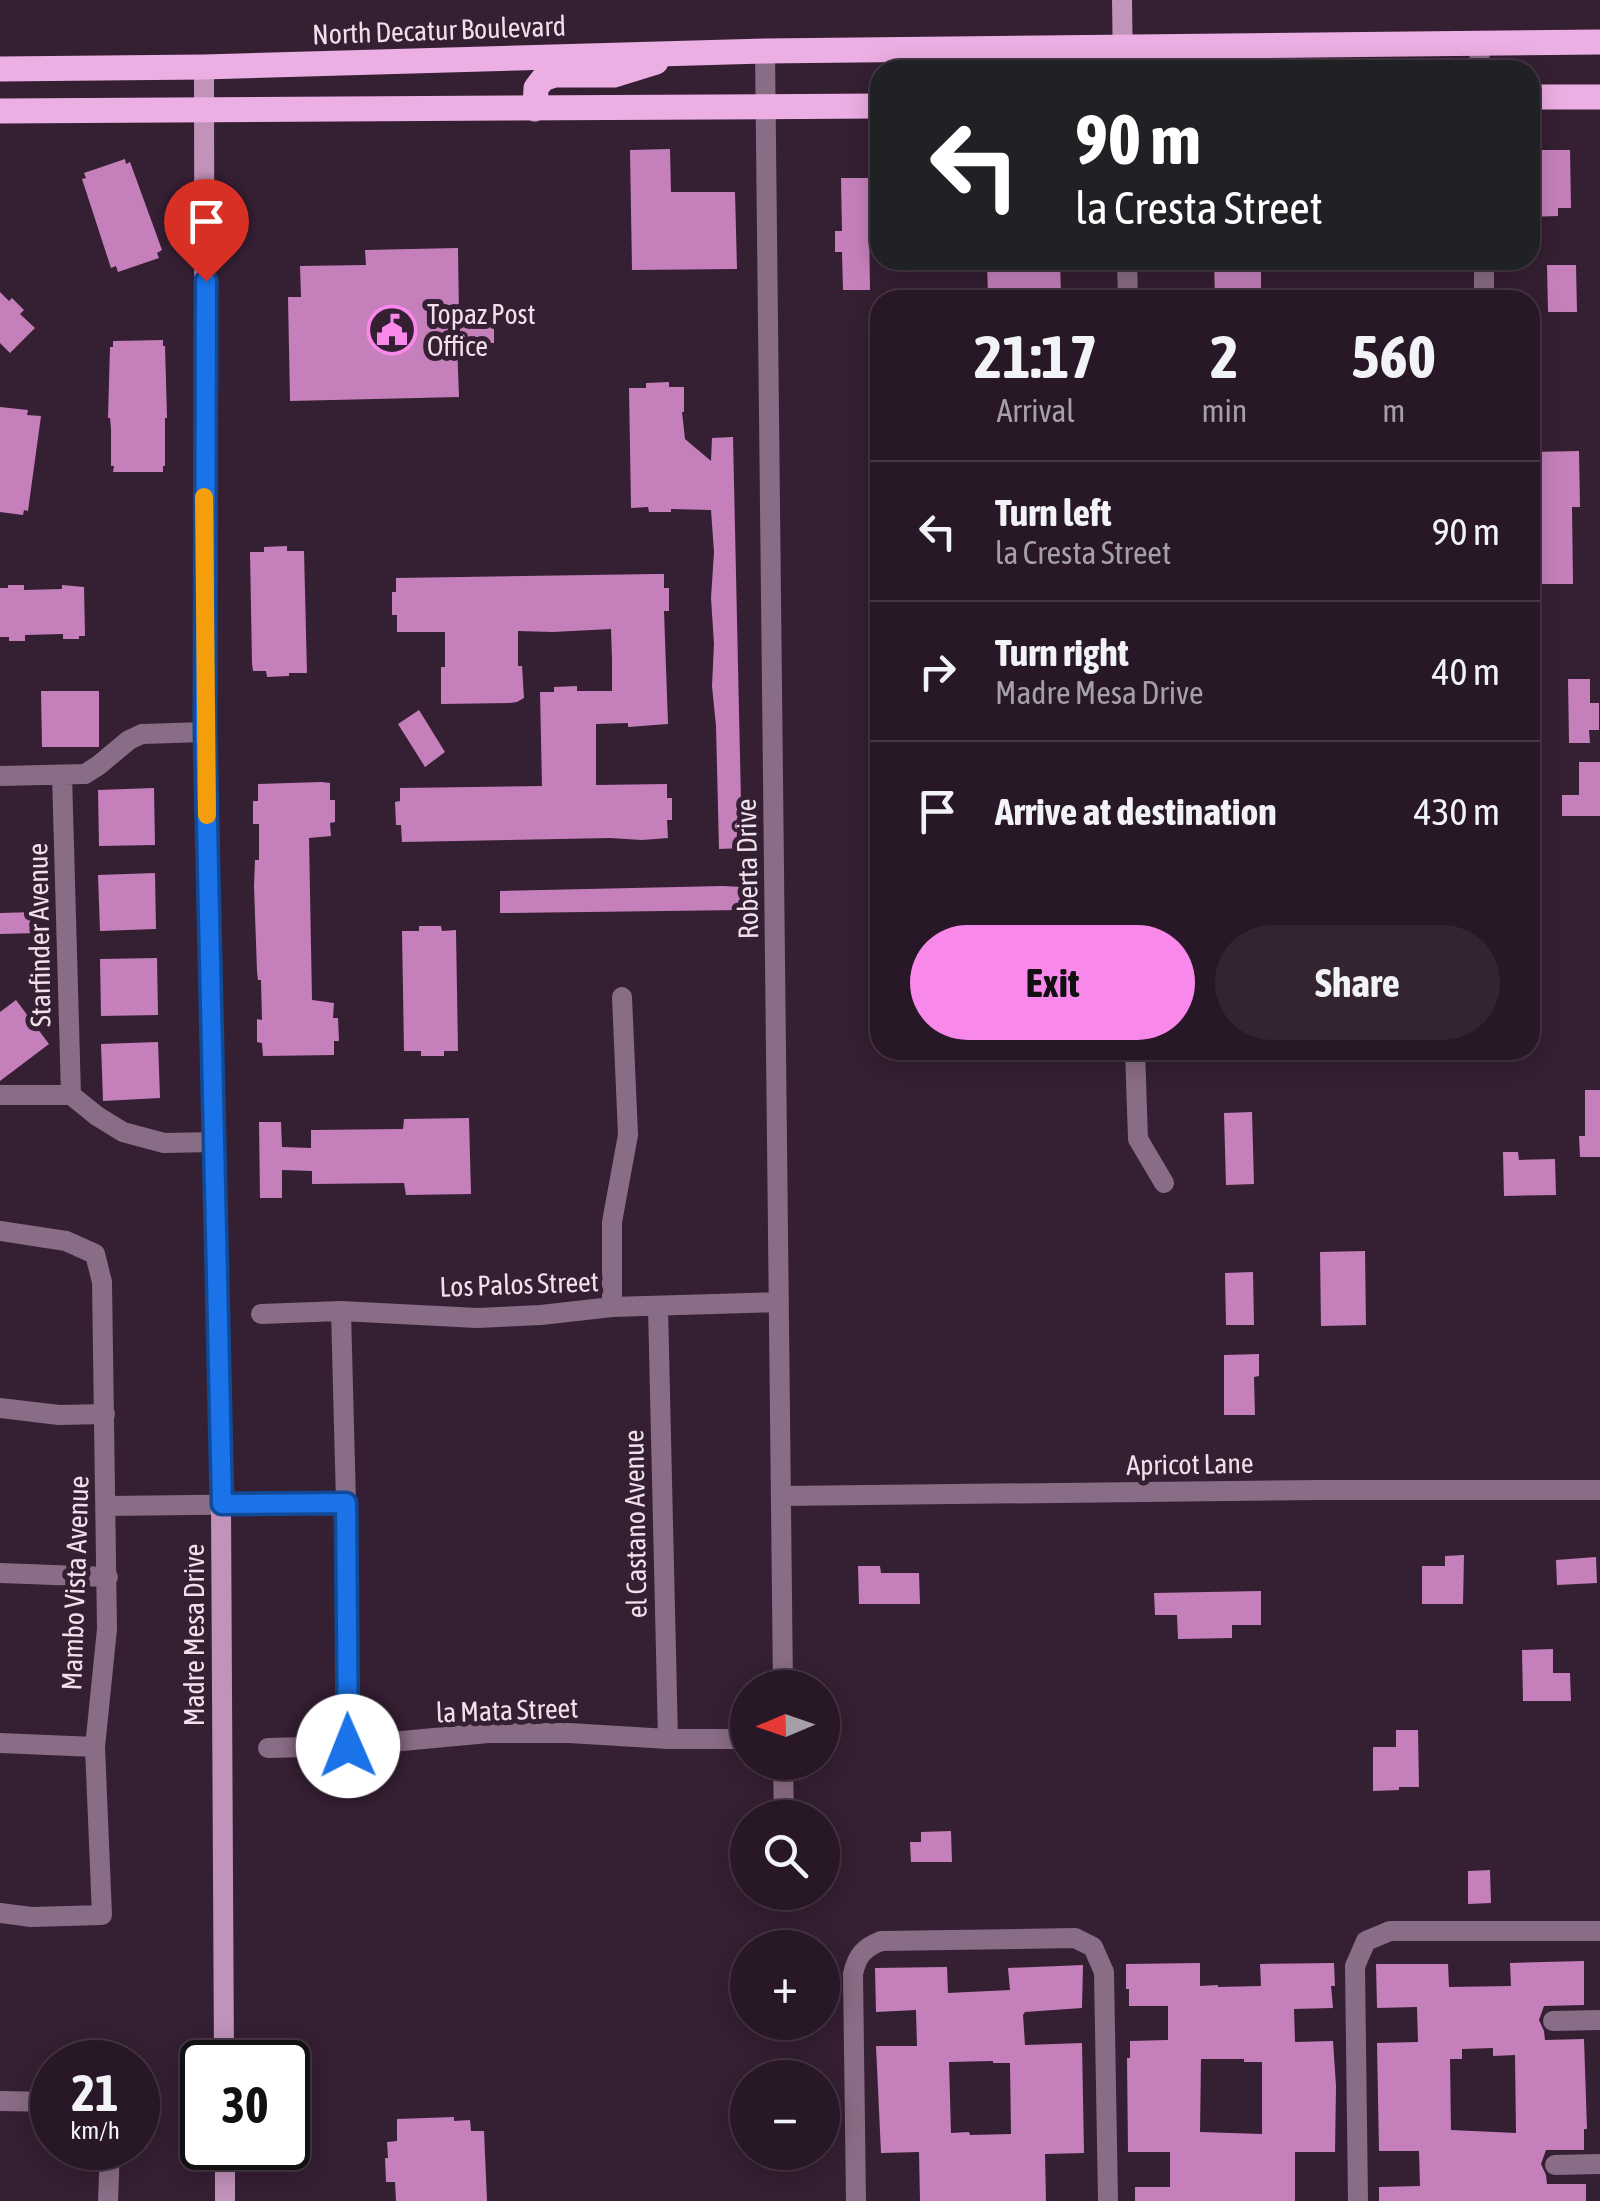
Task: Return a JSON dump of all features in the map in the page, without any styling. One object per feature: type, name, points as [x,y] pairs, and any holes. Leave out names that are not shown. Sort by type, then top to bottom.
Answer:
[{"type":"main road","name":"North Decatur Boulevard","points":[[0,70],[765,51],[1123,59],[1600,42]]},
{"type":"main road","points":[[536,109],[536,88],[543,79],[555,75],[614,74],[690,52]]},
{"type":"main road","points":[[1540,98],[1600,96]]},
{"type":"main road","points":[[0,111],[870,106]]},
{"type":"street","points":[[1122,0],[1123,59]]},
{"type":"street","points":[[1479,44],[1480,60]]},
{"type":"street","name":"Roberta Drive","points":[[765,51],[783,1670]]},
{"type":"street","name":"Madre Mesa Drive","points":[[204,67],[205,732],[222,1504],[224,2040]]},
{"type":"street","points":[[0,776],[85,774],[142,734],[205,732]]},
{"type":"street","name":"Starfinder Avenue","points":[[62,775],[70,1094]]},
{"type":"street","points":[[612,1308],[612,1222],[628,1135],[622,997]]},
{"type":"street","points":[[1135,1060],[1138,1139],[1164,1183]]},
{"type":"street","points":[[0,1095],[70,1094],[96,1116],[124,1132],[164,1144],[214,1142]]},
{"type":"street","name":"Mambo Vista Avenue","points":[[0,1232],[66,1242],[94,1254],[102,1282],[108,1577],[107,1630],[95,1747],[102,1916],[30,1917],[0,1913]]},
{"type":"street","name":"Los Palos Street","points":[[261,1314],[340,1311],[477,1318],[778,1302]]},
{"type":"street","name":"el Castano Avenue","points":[[658,1307],[668,1740]]},
{"type":"street","points":[[340,1311],[348,1746]]},
{"type":"street","points":[[0,1408],[58,1415],[105,1414]]},
{"type":"street","name":"Apricot Lane","points":[[781,1496],[1600,1490]]},
{"type":"street","points":[[107,1506],[346,1503]]},
{"type":"street","points":[[0,1573],[108,1577]]},
{"type":"street","name":"la Mata Street","points":[[268,1748],[348,1746],[488,1733],[730,1738]]},
{"type":"street","points":[[0,1743],[95,1747]]},
{"type":"street","points":[[1358,2201],[1356,1966],[1366,1941],[1390,1931],[1600,1931]]},
{"type":"street","points":[[856,2201],[853,1974],[864,1948],[881,1941],[1074,1938],[1093,1947],[1104,1972],[1108,2201]]},
{"type":"street","points":[[1553,2021],[1600,2020]]},
{"type":"street","points":[[0,2101],[30,2102]]},
{"type":"street","points":[[1555,2165],[1600,2164]]},
{"type":"street","points":[[108,2201],[109,2170]]},
{"type":"street","points":[[224,2170],[225,2201]]},
{"type":"building","points":[[670,149],[671,192],[735,192],[737,269],[632,270],[630,150]]},
{"type":"building","points":[[1540,150],[1570,150],[1571,208],[1558,208],[1558,216],[1540,217]]},
{"type":"building","points":[[125,159],[126,164],[130,162],[162,250],[157,253],[159,258],[118,272],[116,266],[111,268],[82,179],[86,178],[84,173]]},
{"type":"building","points":[[841,178],[870,178],[870,290],[843,290],[842,252],[835,252],[835,231],[842,231]]},
{"type":"building","name":"Topaz Post Office","points":[[458,248],[459,318],[494,317],[494,343],[457,343],[459,397],[290,401],[288,297],[301,297],[300,266],[366,265],[365,250]]},
{"type":"building","points":[[1547,265],[1576,265],[1577,312],[1548,312]]},
{"type":"building","points":[[987,270],[1060,270],[1061,290],[988,290]]},
{"type":"building","points":[[1214,270],[1261,270],[1261,290],[1215,290]]},
{"type":"building","points":[[0,292],[24,310],[20,314],[35,328],[10,353],[0,343]]},
{"type":"building","points":[[163,340],[167,418],[163,472],[113,472],[108,418],[110,347],[113,341]]},
{"type":"building","points":[[669,382],[669,387],[684,387],[685,439],[711,461],[712,438],[733,437],[742,848],[719,849],[712,686],[711,510],[649,512],[648,507],[631,508],[629,388]]},
{"type":"building","points":[[0,407],[28,410],[27,415],[41,416],[28,511],[24,510],[23,515],[0,512]]},
{"type":"building","points":[[1579,451],[1580,507],[1572,507],[1573,584],[1540,584],[1540,452]]},
{"type":"building","points":[[287,546],[287,551],[304,551],[307,673],[267,677],[266,671],[253,671],[250,552]]},
{"type":"building","points":[[664,574],[664,588],[669,588],[669,611],[664,611],[668,724],[596,724],[596,785],[667,784],[667,798],[672,798],[668,838],[402,842],[395,802],[400,801],[400,788],[542,786],[540,692],[577,686],[577,691],[612,691],[612,660],[611,629],[518,631],[518,666],[522,666],[524,698],[510,703],[441,704],[445,632],[397,632],[397,615],[392,615],[396,578]]},
{"type":"building","points":[[24,585],[24,590],[62,589],[62,585],[84,587],[85,636],[63,639],[63,634],[25,635],[25,641],[0,637],[0,588]]},
{"type":"building","points":[[1568,679],[1590,679],[1590,703],[1599,703],[1599,730],[1589,730],[1590,743],[1569,743]]},
{"type":"building","points":[[41,691],[99,691],[99,747],[42,747]]},
{"type":"building","points":[[419,710],[445,752],[425,767],[398,724]]},
{"type":"building","points":[[1579,762],[1600,762],[1600,816],[1562,816],[1562,795],[1579,795]]},
{"type":"building","points":[[330,783],[335,822],[330,823],[331,836],[309,838],[312,1000],[334,1003],[339,1041],[334,1041],[334,1055],[263,1056],[262,1043],[257,1042],[257,1019],[262,1020],[254,886],[259,824],[253,824],[253,801],[258,801],[258,784]]},
{"type":"building","points":[[154,788],[155,845],[99,846],[98,790]]},
{"type":"building","points":[[155,873],[156,929],[100,931],[98,875]]},
{"type":"building","points":[[743,887],[742,910],[500,913],[500,891]]},
{"type":"building","points":[[36,912],[37,933],[0,934],[0,913]]},
{"type":"building","points":[[419,926],[456,930],[458,1051],[444,1051],[444,1056],[404,1051],[402,931],[419,931]]},
{"type":"building","points":[[157,958],[158,1015],[101,1016],[100,959]]},
{"type":"building","points":[[16,1000],[49,1044],[0,1081],[0,1012]]},
{"type":"building","points":[[158,1042],[160,1098],[103,1101],[101,1044]]},
{"type":"building","points":[[1585,1090],[1600,1090],[1600,1157],[1580,1157],[1579,1136],[1585,1136]]},
{"type":"building","points":[[1252,1112],[1254,1184],[1226,1185],[1224,1113]]},
{"type":"building","points":[[469,1118],[471,1194],[406,1195],[404,1183],[312,1184],[312,1171],[282,1170],[282,1198],[260,1198],[259,1122],[281,1122],[282,1147],[311,1148],[311,1130],[403,1129],[404,1119]]},
{"type":"building","points":[[1503,1152],[1518,1152],[1519,1160],[1555,1159],[1556,1195],[1504,1196]]},
{"type":"building","points":[[1365,1251],[1366,1325],[1321,1326],[1320,1252]]},
{"type":"building","points":[[1253,1272],[1254,1325],[1226,1325],[1225,1273]]},
{"type":"building","points":[[1259,1354],[1259,1376],[1254,1377],[1255,1415],[1224,1415],[1224,1355]]},
{"type":"building","points":[[1464,1555],[1463,1604],[1422,1604],[1422,1566],[1445,1566],[1445,1556]]},
{"type":"building","points":[[1596,1557],[1597,1583],[1557,1585],[1556,1560]]},
{"type":"building","points":[[858,1566],[880,1566],[881,1573],[919,1573],[920,1604],[859,1604]]},
{"type":"building","points":[[1261,1591],[1261,1625],[1232,1625],[1232,1638],[1178,1639],[1177,1615],[1155,1615],[1154,1593]]},
{"type":"building","points":[[1553,1649],[1553,1673],[1570,1673],[1571,1701],[1523,1701],[1522,1650]]},
{"type":"building","points":[[1396,1730],[1418,1730],[1419,1787],[1373,1791],[1373,1747],[1396,1747]]},
{"type":"building","points":[[951,1831],[952,1862],[911,1862],[910,1842],[921,1842],[921,1832]]},
{"type":"building","points":[[1490,1870],[1491,1903],[1468,1904],[1468,1871]]},
{"type":"building","points":[[1584,1961],[1584,2005],[1544,2006],[1539,2020],[1545,2040],[1584,2039],[1584,2150],[1546,2150],[1541,2164],[1547,2184],[1586,2184],[1586,2201],[1379,2201],[1379,2187],[1420,2186],[1419,2151],[1379,2151],[1377,2043],[1418,2042],[1417,2007],[1377,2008],[1376,1964],[1448,1964],[1449,1987],[1511,1986],[1510,1963]],"holes":[[[1493,2048],[1493,2056],[1515,2055],[1516,2133],[1451,2130],[1450,2059],[1462,2059],[1462,2049]]]},
{"type":"building","points":[[1200,1963],[1200,1986],[1218,1987],[1261,1986],[1260,1964],[1334,1963],[1333,2008],[1294,2009],[1295,2042],[1333,2041],[1336,2086],[1335,2152],[1295,2152],[1295,2201],[1135,2201],[1135,2187],[1170,2187],[1170,2152],[1128,2152],[1130,2041],[1168,2040],[1168,2006],[1129,2006],[1126,1964]],"holes":[[[1201,2059],[1262,2062],[1262,2134],[1200,2132]]]},
{"type":"building","points":[[1083,1965],[1082,2008],[1023,2015],[1025,2045],[1082,2043],[1084,2153],[1045,2154],[1046,2201],[920,2201],[919,2152],[881,2153],[876,2046],[917,2046],[916,2010],[876,2012],[875,1968],[947,1967],[948,1993],[1010,1990],[1008,1968]],"holes":[[[949,2062],[1010,2063],[1011,2134],[951,2133]]]},
{"type":"building","points":[[454,2117],[454,2121],[470,2120],[471,2131],[484,2131],[487,2201],[396,2201],[395,2182],[386,2182],[385,2158],[387,2142],[397,2141],[397,2119]]},
{"type":"slow traffic","points":[[204,497],[207,815]]},
{"type":"place","name":"Topaz Post Office","points":[[392,330]]},
{"type":"route","points":[[206,281],[205,732],[222,1504],[346,1503],[348,1746]]}]
